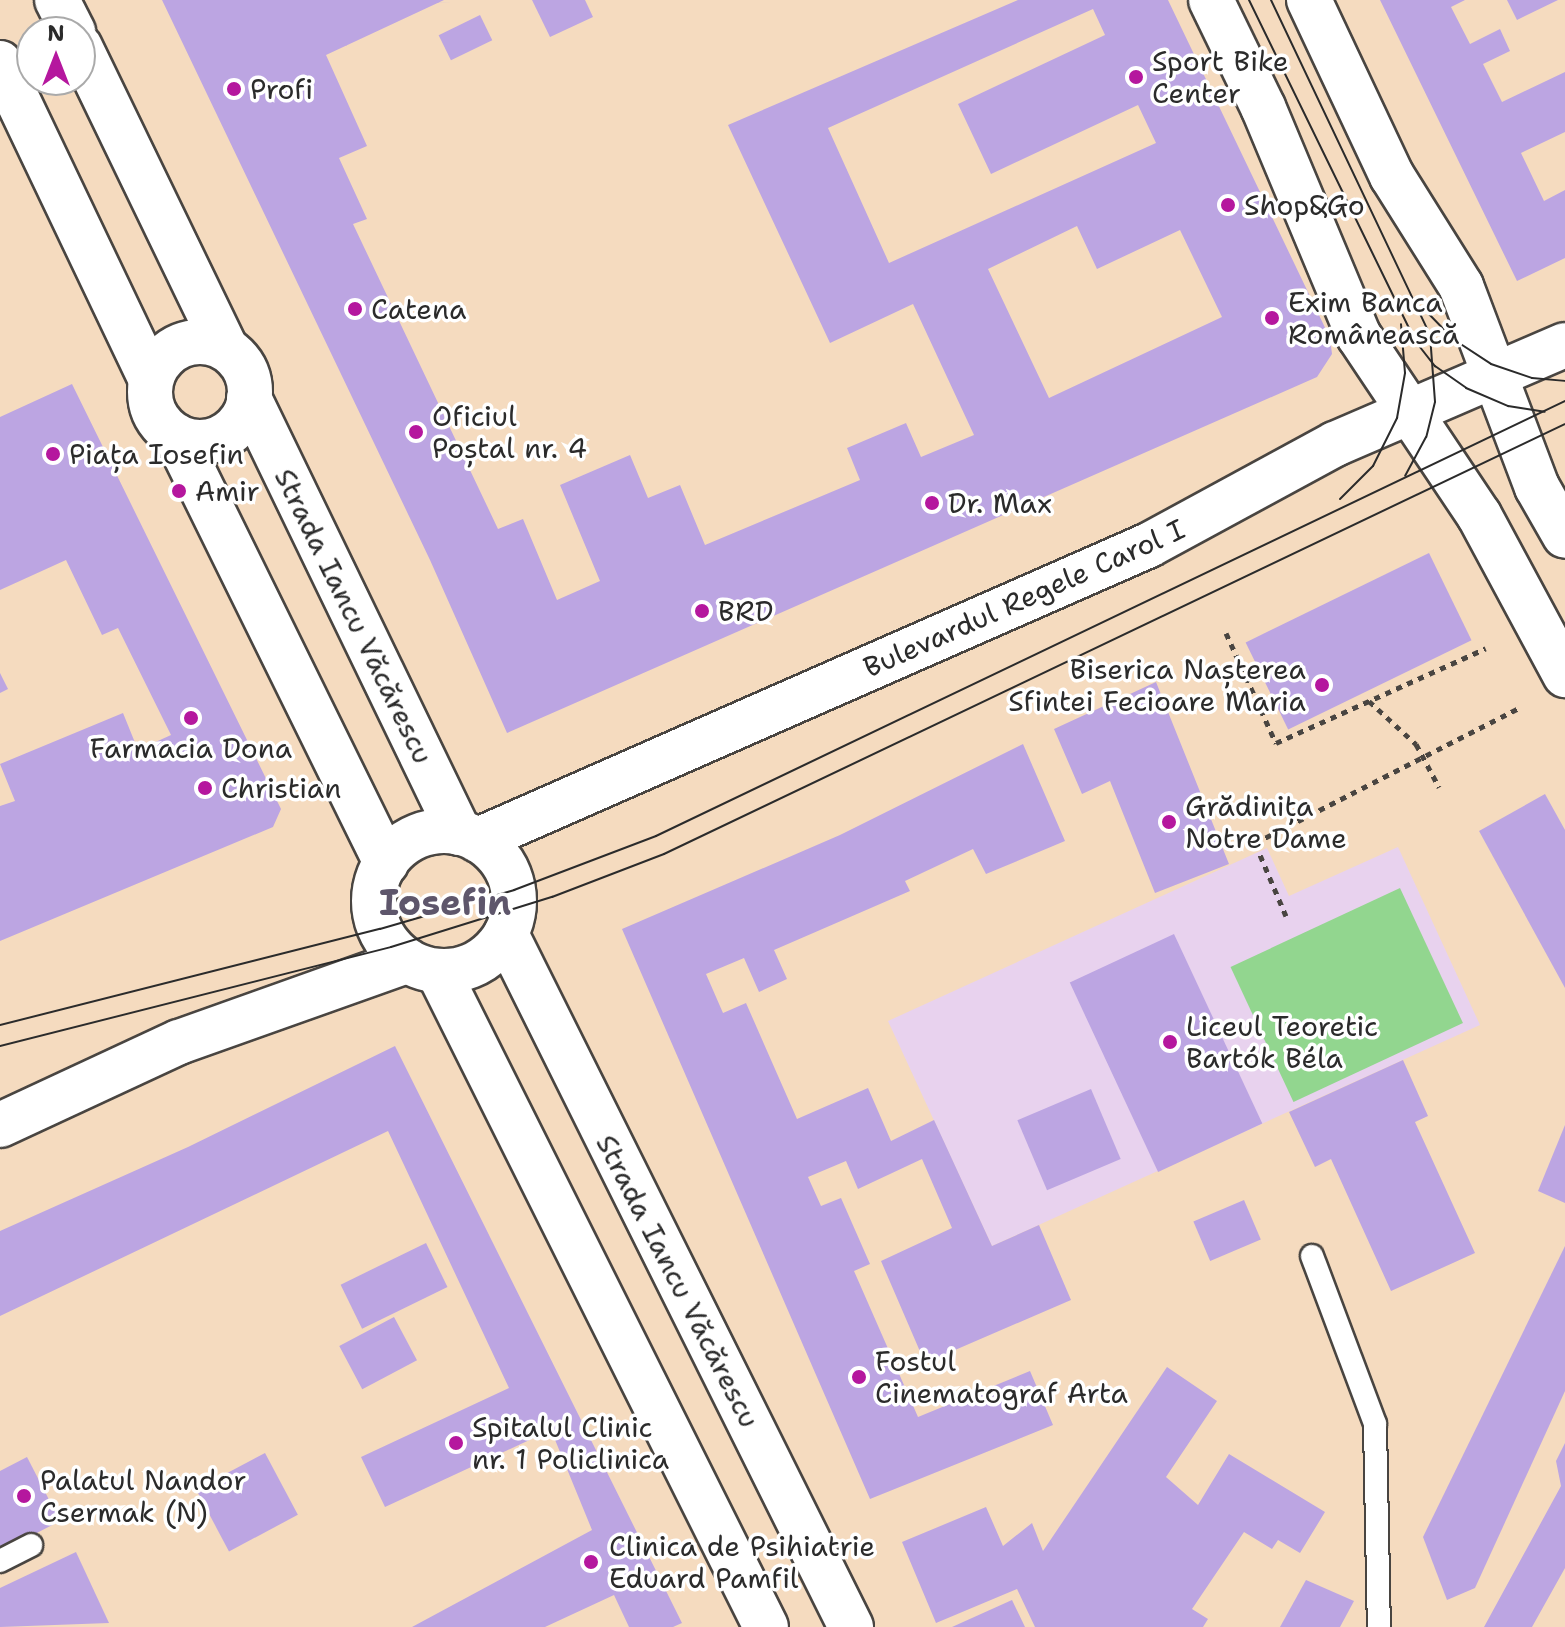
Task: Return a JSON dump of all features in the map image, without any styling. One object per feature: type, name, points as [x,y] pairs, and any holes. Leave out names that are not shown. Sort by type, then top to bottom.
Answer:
[{"type":"street","points":[[1211,0],[1263,107],[1359,336],[1479,515],[1565,675]]},
{"type":"street","points":[[1309,0],[1392,176],[1461,286],[1537,487],[1565,536]]},
{"type":"street","points":[[0,63],[151,379],[154,412],[176,436],[386,863]]},
{"type":"street","points":[[96,80],[226,349],[245,370],[249,398],[231,431],[214,440],[176,436]]},
{"type":"street","points":[[151,379],[159,363],[190,343],[226,349]]},
{"type":"street","name":"Bulevardul Regele Carol I","points":[[469,836],[1149,545],[1335,444],[1565,345]]},
{"type":"street","name":"Strada Iancu Văcărescu","points":[[249,398],[469,836]]},
{"type":"street","points":[[0,1125],[179,1042],[423,966],[478,962],[506,934],[514,890],[494,852],[469,836],[418,836],[386,863],[374,895],[375,912],[391,947],[423,966],[766,1627]]},
{"type":"street","name":"Strada Iancu Văcărescu","points":[[506,934],[851,1627]]},
{"type":"lane","points":[[1312,1256],[1375,1424],[1379,1627]]},
{"type":"lane","points":[[0,1561],[31,1545]]},
{"type":"path","points":[[1226,633],[1276,743],[1486,648]]},
{"type":"path","points":[[1369,701],[1416,744],[1439,787]]},
{"type":"path","points":[[1286,916],[1255,843],[1519,708]]},
{"type":"shaded area","name":"Liceul Teoretic Bartók Béla","points":[[1398,847],[1480,1025],[992,1246],[888,1021],[1267,848],[1289,896]]},
{"type":"green space","points":[[1400,888],[1463,1023],[1293,1102],[1231,967]]},
{"type":"building","points":[[162,0],[444,0],[326,55],[367,146],[339,158],[367,219],[353,224],[498,529],[523,519],[557,600],[600,581],[560,485],[630,455],[648,498],[680,485],[705,545],[860,480],[847,448],[906,423],[921,457],[974,435],[913,304],[830,343],[728,125],[1018,0],[1168,0],[1330,338],[1332,354],[1317,377],[507,733],[430,560]],"holes":[[[1093,9],[1105,35],[958,104],[991,174],[1138,105],[1156,143],[889,263],[828,128]],[[1077,226],[1097,269],[1180,230],[1222,317],[1049,398],[988,269]]]},
{"type":"building","points":[[532,0],[585,0],[593,17],[550,37]]},
{"type":"building","points":[[1380,0],[1465,0],[1451,7],[1470,44],[1500,29],[1510,51],[1483,64],[1502,102],[1565,72],[1565,132],[1521,153],[1544,201],[1565,190],[1565,258],[1517,281]]},
{"type":"building","points":[[1507,0],[1558,0],[1517,20]]},
{"type":"building","points":[[480,15],[492,40],[451,60],[439,35]]},
{"type":"building","points":[[72,384],[281,809],[273,827],[0,941],[0,806],[15,801],[0,764],[123,713],[138,750],[171,735],[118,628],[102,635],[66,560],[0,590],[0,417]]},
{"type":"building","name":"Biserica Nașterea Sfintei Fecioare Maria","points":[[1429,553],[1472,640],[1288,730],[1246,642]]},
{"type":"building","points":[[0,673],[8,689],[0,693]]},
{"type":"building","points":[[1156,682],[1229,864],[1155,893],[1110,781],[1082,794],[1054,729]]},
{"type":"building","points":[[1023,744],[1065,841],[986,874],[973,849],[905,881],[910,891],[774,950],[787,979],[759,992],[744,958],[706,974],[723,1013],[746,1003],[797,1119],[868,1088],[891,1141],[934,1120],[992,1246],[1039,1225],[1071,1300],[925,1363],[881,1261],[952,1228],[922,1159],[858,1189],[846,1161],[808,1177],[821,1206],[841,1198],[870,1264],[854,1271],[918,1417],[1030,1371],[1053,1425],[870,1499],[622,929],[840,835]]},
{"type":"building","points":[[1545,794],[1565,830],[1565,988],[1479,831]]},
{"type":"building","points":[[1174,934],[1262,1123],[1158,1172],[1070,983]]},
{"type":"building","points":[[395,1046],[682,1623],[673,1627],[629,1627],[614,1595],[545,1627],[412,1627],[592,1530],[551,1430],[385,1507],[361,1457],[509,1388],[388,1131],[0,1316],[0,1231],[188,1147]]},
{"type":"building","points":[[1403,1060],[1428,1116],[1415,1122],[1475,1253],[1391,1291],[1331,1159],[1315,1167],[1289,1112]]},
{"type":"building","points":[[1091,1089],[1121,1159],[1047,1190],[1017,1120]]},
{"type":"building","points":[[1565,1125],[1565,1203],[1538,1191]]},
{"type":"building","points":[[1244,1200],[1261,1240],[1210,1261],[1193,1221]]},
{"type":"building","points":[[426,1243],[447,1287],[362,1329],[341,1285]]},
{"type":"building","points":[[1565,1246],[1565,1391],[1475,1588],[1447,1600],[1423,1537]]},
{"type":"building","points":[[394,1317],[417,1360],[362,1389],[339,1346]]},
{"type":"building","points":[[1167,1367],[1217,1401],[1166,1477],[1198,1505],[1229,1454],[1325,1512],[1300,1553],[1278,1540],[1272,1549],[1244,1532],[1192,1609],[1208,1619],[1203,1627],[1035,1627],[1017,1589],[936,1623],[902,1542],[986,1507],[1003,1546],[1032,1523],[1043,1551]]},
{"type":"building","points":[[1565,1443],[1565,1568],[1532,1627],[1484,1627],[1561,1486],[1556,1461]]},
{"type":"building","points":[[265,1453],[298,1515],[229,1551],[196,1490]]},
{"type":"building","name":"Palatul Nandor Csermak (N)","points":[[27,1457],[60,1521],[0,1552],[0,1471]]},
{"type":"building","points":[[76,1552],[109,1623],[0,1627],[0,1588]]},
{"type":"building","points":[[1306,1580],[1354,1601],[1340,1627],[1280,1627]]},
{"type":"building","points":[[1012,1600],[1025,1627],[952,1627]]},
{"type":"tram line","points":[[1249,0],[1416,342],[1435,366],[1466,388],[1508,406],[1545,412]]},
{"type":"tram line","points":[[1271,0],[1430,335],[1435,402],[1426,437],[1405,476]]},
{"type":"tram line","points":[[1426,311],[1453,339],[1491,364],[1532,378],[1565,381]]},
{"type":"tram line","points":[[1340,499],[1373,466],[1397,418],[1405,373],[1401,324]]},
{"type":"tram line","points":[[0,1025],[380,929],[514,890],[656,836],[1565,401]]},
{"type":"tram line","points":[[0,1046],[391,947],[552,897],[664,854],[1565,424]]},
{"type":"place","name":"Sport Bike Center","points":[[1136,77]]},
{"type":"place","name":"Profi","points":[[234,89]]},
{"type":"place","name":"Shop&Go","points":[[1228,205]]},
{"type":"place","name":"Catena","points":[[355,309]]},
{"type":"place","name":"Exim Banca Românească","points":[[1272,318]]},
{"type":"place","name":"Oficiul Poștal nr. 4","points":[[416,432]]},
{"type":"place","name":"Piața Iosefin","points":[[53,454]]},
{"type":"place","name":"Amir","points":[[179,491]]},
{"type":"place","name":"Dr. Max","points":[[932,503]]},
{"type":"place","name":"BRD","points":[[702,611]]},
{"type":"place","name":"Biserica Nașterea Sfintei Fecioare Maria","points":[[1322,685]]},
{"type":"place","name":"Farmacia Dona","points":[[191,718]]},
{"type":"place","name":"Christian","points":[[205,788]]},
{"type":"place","name":"Grădinița Notre Dame","points":[[1169,822]]},
{"type":"place","name":"Liceul Teoretic Bartók Béla","points":[[1170,1042]]},
{"type":"place","name":"Fostul Cinematograf Arta","points":[[859,1377]]},
{"type":"place","name":"Spitalul Clinic nr. 1 Policlinica","points":[[456,1443]]},
{"type":"place","name":"Palatul Nandor Csermak (N)","points":[[24,1496]]},
{"type":"place","name":"Clinica de Psihiatrie Eduard Pamfil","points":[[591,1562]]},
{"type":"district","name":"Iosefin","points":[[445,903]]}]
